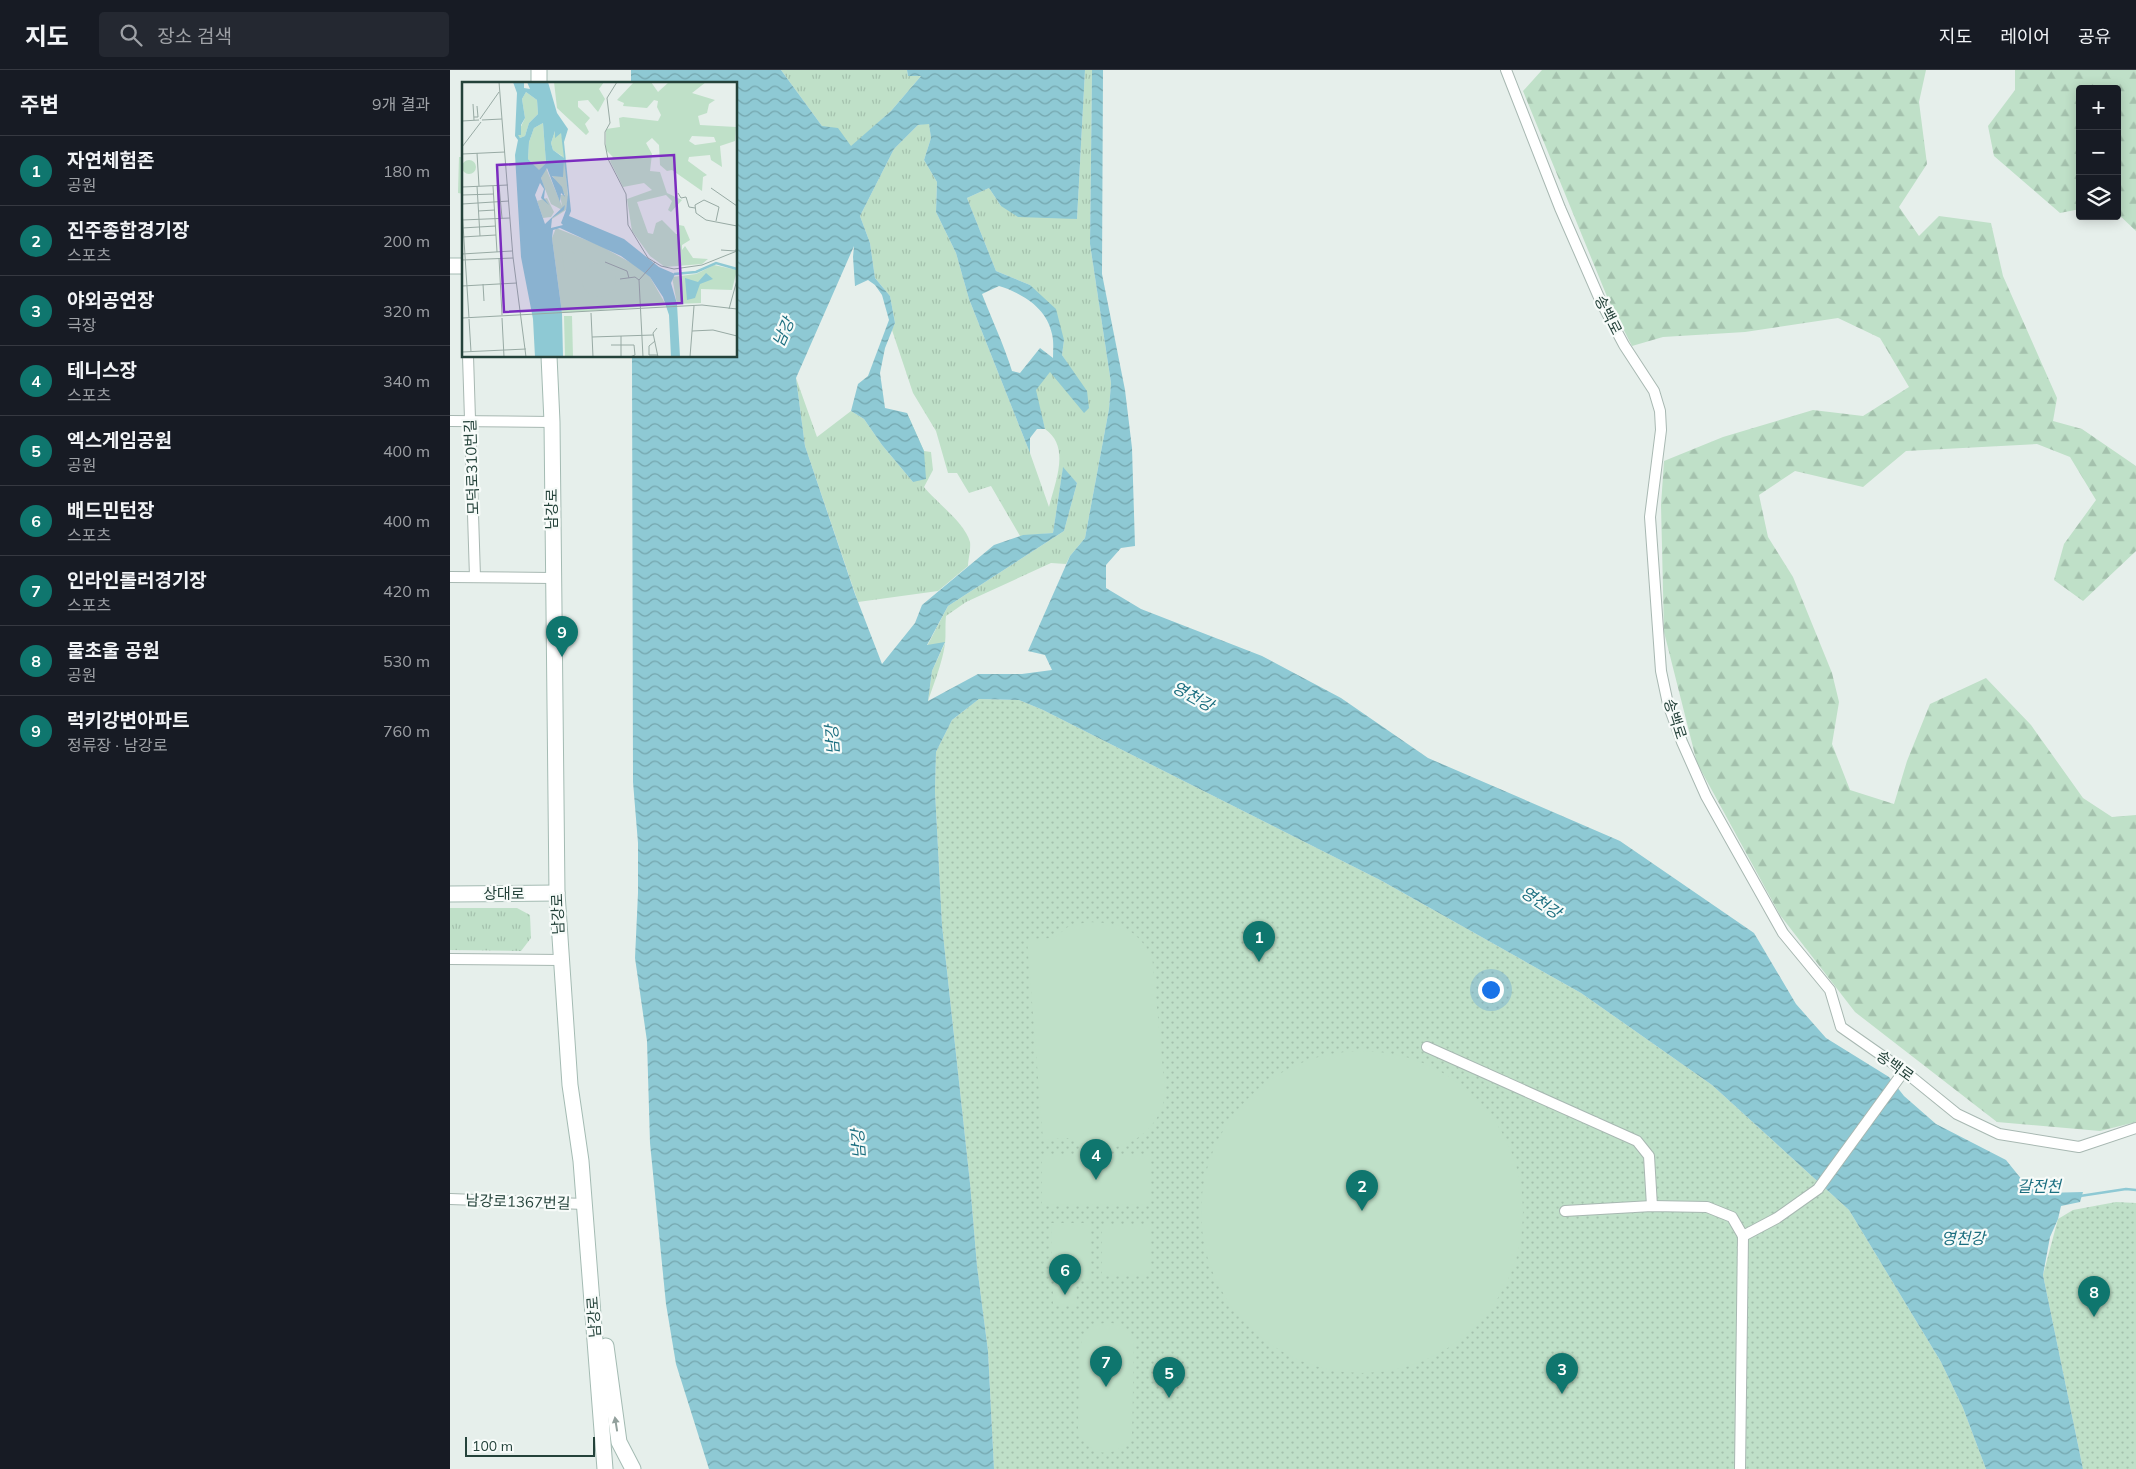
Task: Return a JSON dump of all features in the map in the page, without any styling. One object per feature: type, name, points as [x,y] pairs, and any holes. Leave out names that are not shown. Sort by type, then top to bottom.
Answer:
[{"type":"street","name":"송백로","points":[[1506,70],[1578,251],[1624,345],[1654,391],[1660,412],[1661,430],[1650,517],[1661,671],[1668,704],[1682,742],[1706,796],[1783,933],[1830,990],[1841,1027],[1904,1071],[1957,1114],[1999,1134],[2079,1147],[2136,1128]]},
{"type":"street","name":"모덕로310번길","points":[[468,358],[475,577]]},
{"type":"street","name":"남강로","points":[[549,358],[552,422],[552,578],[557,893],[570,1085],[585,1204],[605,1469]]},
{"type":"street","points":[[450,421],[552,422]]},
{"type":"street","points":[[450,577],[552,578]]},
{"type":"street","name":"상대로","points":[[450,894],[557,893]]},
{"type":"street","points":[[450,959],[561,960]]},
{"type":"street","points":[[1427,1047],[1637,1141],[1648,1156],[1652,1206]]},
{"type":"street","points":[[1743,1236],[1777,1218],[1818,1189],[1904,1071]]},
{"type":"street","points":[[581,1161],[619,1442],[633,1469]]},
{"type":"street","name":"남강로1367번길","points":[[450,1199],[585,1204]]},
{"type":"street","points":[[1565,1211],[1652,1206],[1707,1207],[1732,1217],[1743,1236],[1740,1469]]},
{"type":"green space","points":[[781,70],[907,70],[908,76],[921,76],[891,111],[851,147],[822,126]]},
{"type":"green space","points":[[1085,70],[1092,70],[1090,244],[1111,383],[1109,409],[1085,538],[1066,564],[1051,563],[966,602],[946,616],[945,643],[927,646],[948,606],[1064,531],[1077,483],[1063,468],[1053,533],[1020,536],[991,486],[969,493],[957,473],[948,473],[936,431],[913,393],[892,330],[895,323],[890,296],[875,278],[870,243],[860,216],[894,149],[918,125],[929,123],[931,138],[924,160],[937,182],[936,212],[956,253],[969,299],[1030,453],[1049,507],[1057,476],[1059,455],[1053,436],[1045,429],[1035,390],[1050,371],[1073,372],[1062,355],[1064,340],[1030,285],[996,271],[967,198],[989,188],[1001,206],[1077,219]]},
{"type":"green space","points":[[1542,70],[1926,70],[1919,102],[1927,164],[1899,207],[1919,236],[1939,216],[1991,223],[2003,276],[2057,398],[2053,421],[2082,429],[2136,466],[2136,551],[2083,601],[2054,580],[2064,544],[2096,500],[2070,457],[2037,444],[1906,451],[1863,487],[1795,471],[1759,495],[1768,537],[1793,577],[1832,673],[1839,702],[1832,744],[1850,790],[1894,804],[1907,761],[1930,704],[1986,678],[2031,725],[2083,798],[2112,817],[2136,815],[2136,1122],[2100,1131],[1997,1122],[1855,1012],[1780,915],[1697,763],[1664,632],[1661,505],[1664,461],[1723,437],[1813,410],[1863,416],[1909,387],[1880,338],[1838,318],[1745,332],[1663,337],[1632,346],[1608,299],[1523,91]]},
{"type":"green space","points":[[2015,70],[2136,70],[2136,231],[2121,217],[2121,85],[2076,85],[2076,210],[2060,213],[1994,156],[1988,126],[2015,90]]},
{"type":"green space","points":[[459,157],[462,157],[462,194],[458,193]]},
{"type":"green space","points":[[796,378],[817,437],[851,411],[864,419],[882,445],[913,482],[907,413],[924,451],[931,452],[933,470],[924,487],[957,520],[970,542],[968,566],[938,591],[858,602],[805,446]]},
{"type":"green space","points":[[945,643],[938,673],[928,701],[932,671]]},
{"type":"green space","points":[[979,699],[1019,700],[1043,710],[1382,881],[1581,993],[1712,1085],[1849,1210],[1941,1362],[1963,1408],[1986,1469],[994,1469],[988,1351],[977,1266],[970,1183],[942,925],[935,791],[936,752],[952,720]]},
{"type":"green space","points":[[450,908],[517,908],[530,915],[531,938],[521,951],[450,950]]},
{"type":"green space","points":[[1088,922],[1118,925],[1125,928],[1139,938],[1152,955],[1165,1091],[1163,1103],[1156,1120],[1141,1136],[1121,1146],[1110,1148],[1088,1146],[1067,1138],[1043,1140],[1027,939],[1054,938],[1069,926]]},
{"type":"green space","points":[[1362,1051],[1393,1054],[1409,1058],[1438,1070],[1476,1098],[1504,1136],[1516,1165],[1520,1181],[1523,1212],[1520,1243],[1516,1259],[1504,1288],[1476,1326],[1438,1354],[1409,1366],[1393,1370],[1362,1373],[1331,1370],[1315,1366],[1286,1354],[1248,1326],[1220,1288],[1208,1259],[1204,1243],[1201,1212],[1204,1181],[1208,1165],[1220,1136],[1248,1098],[1286,1070],[1315,1058],[1331,1054]]},
{"type":"green space","points":[[1042,1156],[1151,1156],[1151,1205],[1042,1204]]},
{"type":"green space","points":[[2116,1202],[2136,1203],[2136,1469],[2083,1469],[2043,1275],[2058,1219],[2073,1210]]},
{"type":"green space","points":[[1051,1223],[1090,1223],[1091,1279],[1052,1280]]},
{"type":"green space","points":[[1102,1225],[1151,1225],[1151,1276],[1102,1276]]},
{"type":"green space","points":[[1053,1285],[1076,1285],[1077,1306],[1053,1306]]},
{"type":"green space","points":[[1108,1322],[1124,1328],[1130,1333],[1134,1341],[1132,1437],[1117,1450],[1102,1453],[1088,1446],[1078,1429],[1080,1346],[1090,1329]]},
{"type":"water","points":[[631,70],[781,70],[822,126],[838,128],[851,146],[891,111],[921,76],[908,76],[907,70],[1085,70],[1077,219],[1018,217],[1001,206],[989,188],[967,198],[996,271],[1030,285],[1056,309],[1064,340],[1062,355],[1087,391],[1089,408],[1084,413],[1050,372],[1036,390],[1045,429],[1037,429],[1030,438],[1030,453],[969,299],[956,253],[936,212],[937,182],[924,160],[931,138],[929,124],[918,125],[894,149],[860,216],[870,243],[875,278],[890,296],[895,323],[885,348],[880,373],[885,408],[907,413],[924,451],[926,479],[913,482],[882,445],[864,419],[851,411],[858,384],[868,376],[889,320],[882,295],[875,285],[868,280],[855,286],[854,246],[796,378],[805,446],[855,594],[882,664],[915,623],[922,605],[994,545],[1023,535],[1053,533],[1063,467],[1077,483],[1064,531],[948,606],[927,645],[945,642],[932,671],[928,701],[978,674],[1022,674],[1052,670],[1045,655],[1028,651],[1070,556],[1085,538],[1109,409],[1111,383],[1090,244],[1092,70],[1103,70],[1102,274],[1125,390],[1132,448],[1135,546],[1121,548],[1106,565],[1106,588],[1141,609],[1262,656],[1341,698],[1428,758],[1620,841],[1754,933],[1796,1004],[1826,1038],[1889,1077],[1904,1096],[1936,1124],[2006,1160],[2027,1186],[2045,1193],[2083,1192],[2080,1202],[2061,1206],[2058,1219],[2050,1237],[2043,1275],[2083,1469],[1986,1469],[1963,1408],[1941,1362],[1849,1210],[1712,1085],[1581,993],[1382,881],[1043,710],[1019,700],[979,699],[952,720],[936,752],[935,791],[942,925],[970,1183],[977,1266],[988,1351],[994,1469],[709,1469],[676,1364],[666,1304],[650,1143],[647,1041],[635,958],[638,843],[633,782],[632,358],[738,358],[738,82],[631,82]],"holes":[[[999,286],[1025,297],[1039,309],[1045,317],[1053,337],[1053,358],[1040,348],[1020,373],[1012,371],[982,294]]]},
{"type":"waterway","name":"갈전천","points":[[2080,1196],[2126,1189],[2136,1190]]},
{"type":"place","name":"럭키강변아파트","points":[[562,657]]},
{"type":"place","name":"자연체험존","points":[[1259,962]]},
{"type":"place","name":"테니스장","points":[[1096,1180]]},
{"type":"place","name":"진주종합경기장","points":[[1362,1211]]},
{"type":"place","name":"배드민턴장","points":[[1065,1295]]},
{"type":"place","name":"물초울 공원","points":[[2094,1317]]},
{"type":"place","name":"인라인롤러경기장","points":[[1106,1387]]},
{"type":"place","name":"야외공연장","points":[[1562,1394]]},
{"type":"place","name":"엑스게임공원","points":[[1169,1398]]},
{"type":"water label","name":"남강","points":[[783,332]]},
{"type":"water label","name":"영천강","points":[[1193,696]]},
{"type":"water label","name":"남강","points":[[832,740]]},
{"type":"water label","name":"영천강","points":[[1541,902]]},
{"type":"water label","name":"남강","points":[[858,1144]]},
{"type":"water label","name":"영천강","points":[[1963,1238]]}]
